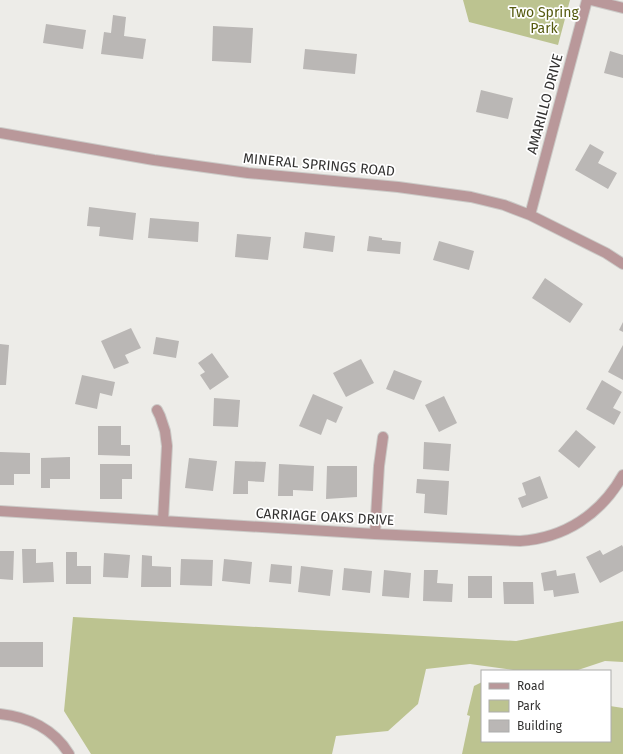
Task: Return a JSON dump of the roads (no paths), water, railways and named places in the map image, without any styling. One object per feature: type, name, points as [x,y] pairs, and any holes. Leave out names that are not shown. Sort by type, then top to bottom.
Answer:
[{"type":"street","name":"AMARILLO DRIVE","points":[[530,215],[587,0]]},
{"type":"street","points":[[592,0],[623,8]]},
{"type":"street","name":"MINERAL SPRINGS ROAD","points":[[0,133],[154,160],[248,173],[398,186],[452,193],[504,205],[530,215],[606,253],[623,264]]},
{"type":"street","points":[[157,410],[165,431],[167,446],[163,521]]},
{"type":"street","points":[[375,534],[379,466],[383,437]]},
{"type":"street","name":"CARRIAGE OAKS DRIVE","points":[[0,511],[375,534],[520,541],[550,536],[569,528],[596,510],[617,486],[623,475]]},
{"type":"street","points":[[0,714],[22,718],[39,724],[56,737],[70,754]]},
{"type":"park label","name":"Two Spring Park","points":[[544,20]]}]
